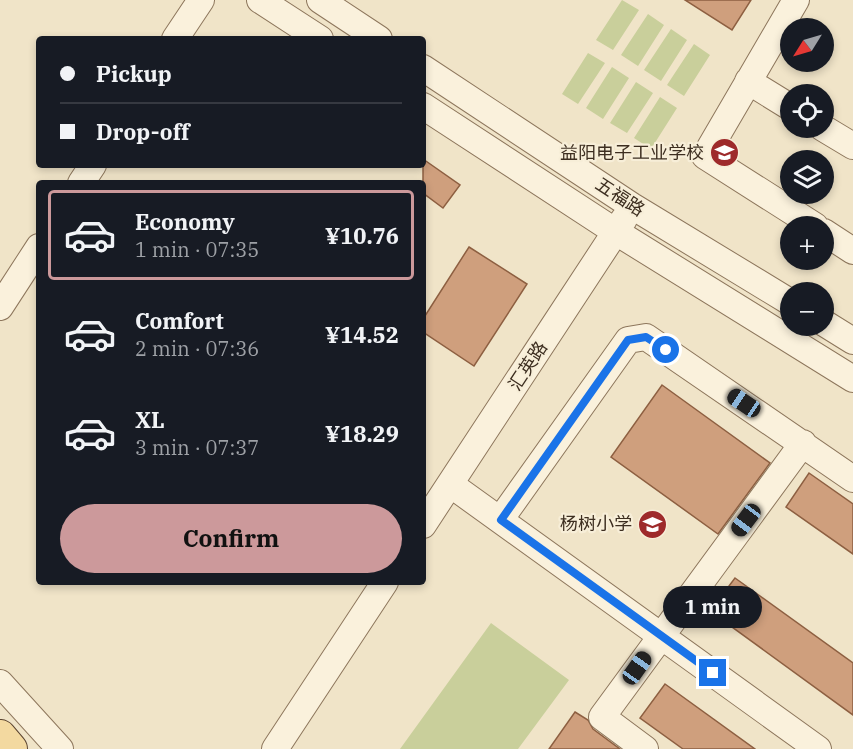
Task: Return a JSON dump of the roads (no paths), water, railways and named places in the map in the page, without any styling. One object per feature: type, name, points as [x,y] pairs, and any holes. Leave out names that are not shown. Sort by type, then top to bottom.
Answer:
[{"type":"main road","points":[[0,736],[11,749]]},
{"type":"street","points":[[177,36],[201,0]]},
{"type":"street","points":[[260,0],[315,36]]},
{"type":"street","points":[[320,0],[374,36]]},
{"type":"street","points":[[796,0],[705,156],[799,216]]},
{"type":"street","name":"五福路","points":[[426,70],[632,206],[780,296]]},
{"type":"street","points":[[748,81],[780,101]]},
{"type":"street","points":[[426,108],[616,232],[853,379]]},
{"type":"street","points":[[834,135],[853,146]]},
{"type":"street","name":"汇英路","points":[[426,520],[632,206]]},
{"type":"street","points":[[834,239],[853,251]]},
{"type":"street","points":[[0,307],[36,252]]},
{"type":"street","points":[[834,328],[853,340]]},
{"type":"street","points":[[501,520],[628,340],[646,337],[853,479]]},
{"type":"street","points":[[645,749],[602,717],[803,443]]},
{"type":"street","points":[[450,484],[818,749]]},
{"type":"street","points":[[275,749],[383,585]]},
{"type":"street","points":[[0,683],[60,749]]},
{"type":"place","name":"益阳电子工业学校","points":[[725,153]]},
{"type":"place","name":"杨树小学","points":[[653,524]]}]
